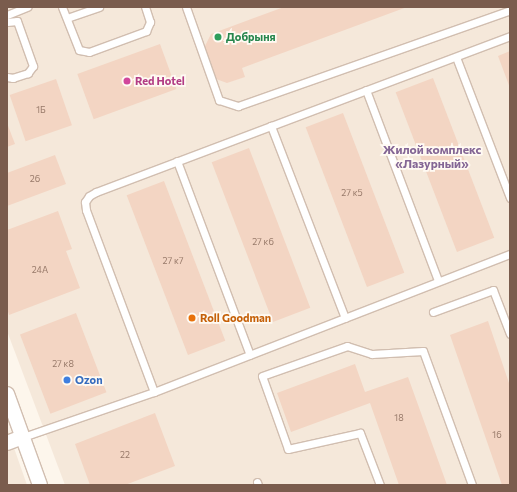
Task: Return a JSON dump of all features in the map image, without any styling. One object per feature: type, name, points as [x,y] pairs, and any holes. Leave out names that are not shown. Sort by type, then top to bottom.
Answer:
[{"type":"street","points":[[7,394],[40,485]]},
{"type":"street","points":[[7,443],[23,437]]},
{"type":"lane","points":[[7,15],[27,7]]},
{"type":"lane","points":[[62,7],[79,50],[88,52],[146,31],[150,22],[145,7]]},
{"type":"lane","points":[[67,18],[99,7]]},
{"type":"lane","points":[[186,7],[219,100],[238,106],[510,10]]},
{"type":"lane","points":[[7,22],[17,22],[33,66],[28,73],[13,78],[7,77]]},
{"type":"lane","points":[[154,392],[86,210],[85,202],[89,196],[177,161],[510,36]]},
{"type":"lane","points":[[456,57],[510,198]]},
{"type":"lane","points":[[366,90],[438,282]]},
{"type":"lane","points":[[271,126],[344,318]]},
{"type":"lane","points":[[177,161],[250,355]]},
{"type":"lane","points":[[23,437],[154,392],[510,254]]},
{"type":"lane","points":[[434,312],[493,290],[510,334]]},
{"type":"lane","points":[[380,485],[360,433],[288,449],[262,376],[347,346],[372,354],[423,351],[472,485]]},
{"type":"shaded area","points":[[7,7],[510,7],[510,485],[65,485],[7,331]]},
{"type":"shaded area","points":[[7,428],[27,485],[7,485]]},
{"type":"building","points":[[284,7],[407,7],[242,68],[245,77],[227,83],[216,79],[204,48],[211,34]]},
{"type":"building","name":"Red Hotel","points":[[160,44],[176,89],[94,119],[77,74]]},
{"type":"building","points":[[510,51],[510,88],[498,56]]},
{"type":"building","points":[[433,78],[494,238],[457,252],[396,92]]},
{"type":"building","points":[[56,79],[72,125],[26,141],[10,95]]},
{"type":"building","points":[[343,113],[404,273],[367,287],[306,127]]},
{"type":"building","points":[[7,123],[15,144],[7,147]]},
{"type":"building","points":[[249,148],[310,308],[273,322],[212,162]]},
{"type":"building","points":[[55,155],[66,184],[7,206],[7,173]]},
{"type":"building","points":[[164,181],[225,341],[188,355],[127,195]]},
{"type":"building","points":[[58,211],[72,249],[66,251],[80,288],[9,315],[7,308],[7,230]]},
{"type":"building","points":[[76,313],[106,392],[50,414],[20,335]]},
{"type":"building","points":[[488,321],[510,386],[510,485],[502,485],[450,335]]},
{"type":"building","points":[[355,364],[365,392],[408,377],[447,485],[399,485],[370,403],[291,432],[277,393]]},
{"type":"building","points":[[155,413],[175,466],[125,485],[90,485],[75,444]]},
{"type":"place","name":"Добрыня","points":[[218,37]]},
{"type":"place","name":"Red Hotel","points":[[127,81]]},
{"type":"place","name":"Roll Goodman","points":[[192,318]]},
{"type":"place","name":"Ozon","points":[[67,380]]},
{"type":"district","name":"Жилой комплекс «Лазурный»","points":[[432,157]]}]
